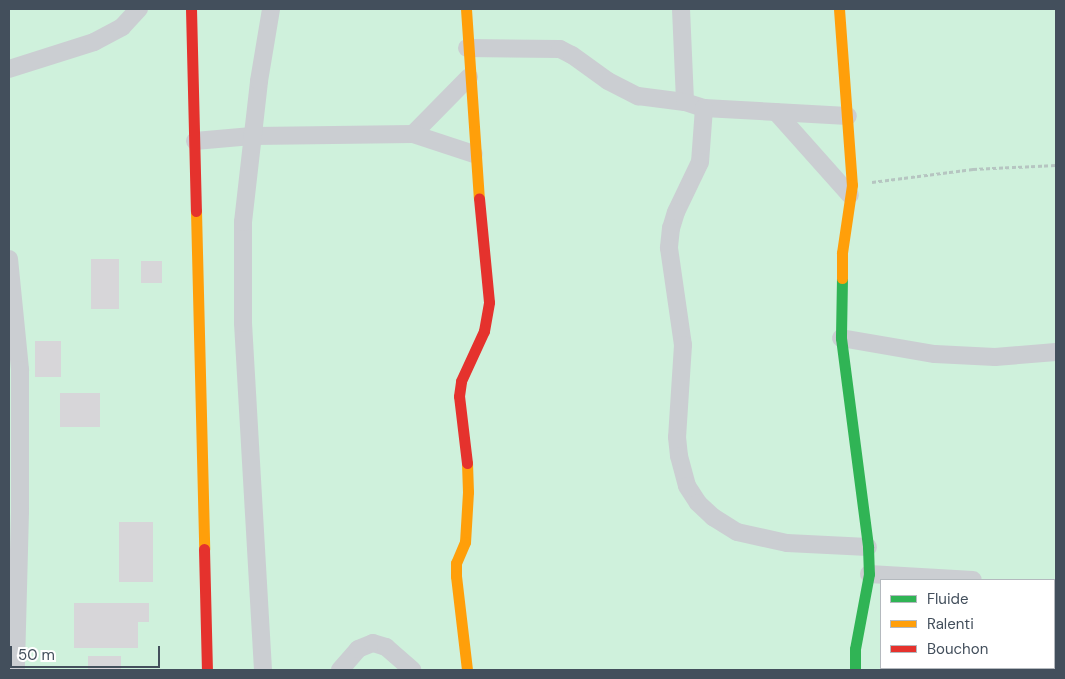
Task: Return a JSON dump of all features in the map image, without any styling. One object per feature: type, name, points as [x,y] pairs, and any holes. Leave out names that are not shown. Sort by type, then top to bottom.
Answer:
[{"type":"street","points":[[9,69],[94,42],[122,27],[139,9]]},
{"type":"street","points":[[191,9],[207,670]]},
{"type":"street","points":[[263,670],[242,297],[242,222],[252,136],[271,9]]},
{"type":"street","points":[[466,9],[466,48],[474,154],[489,302],[484,331],[461,381],[459,396],[467,464],[468,492],[465,542],[456,564],[456,576],[466,670]]},
{"type":"street","points":[[681,9],[686,102]]},
{"type":"street","points":[[839,9],[848,116],[851,190],[842,253],[840,338],[868,547],[869,574],[855,649],[855,670]]},
{"type":"street","points":[[466,48],[560,49],[572,54],[622,90],[638,96],[686,102],[704,108],[848,116]]},
{"type":"street","points":[[413,134],[469,77]]},
{"type":"street","points":[[704,108],[701,156],[670,228],[669,248],[683,345],[678,437],[679,456],[687,486],[698,503],[713,517],[737,532],[787,543],[868,547]]},
{"type":"street","points":[[776,112],[851,190]]},
{"type":"street","points":[[195,141],[252,136],[413,134],[474,154]]},
{"type":"street","points":[[9,259],[20,370],[13,601],[16,670]]},
{"type":"street","points":[[840,338],[935,354],[995,357],[1056,352]]},
{"type":"street","points":[[869,574],[956,579]]},
{"type":"street","points":[[340,670],[358,649],[373,643],[386,647],[412,670]]},
{"type":"path","points":[[851,190],[973,169],[1056,165]]},
{"type":"green space","points":[[9,9],[1056,9],[1056,670],[9,670]]},
{"type":"building","points":[[91,259],[119,259],[119,309],[91,309]]},
{"type":"building","points":[[141,261],[162,261],[162,283],[141,283]]},
{"type":"building","points":[[35,341],[61,341],[61,377],[35,377]]},
{"type":"building","points":[[60,393],[100,393],[100,427],[60,427]]},
{"type":"building","points":[[119,522],[153,522],[153,582],[119,582]]},
{"type":"building","points":[[74,603],[149,603],[149,622],[138,622],[138,648],[74,648]]},
{"type":"building","points":[[88,656],[121,656],[121,670],[88,670]]},
{"type":"traffic: fast","points":[[842,278],[841,338],[868,547],[869,574],[855,649],[855,670]]},
{"type":"traffic: slow","points":[[466,9],[479,198]]},
{"type":"traffic: slow","points":[[839,9],[852,185],[842,253],[842,278]]},
{"type":"traffic: slow","points":[[196,211],[204,549]]},
{"type":"traffic: slow","points":[[467,463],[468,492],[465,542],[456,563],[467,670]]},
{"type":"traffic: jam","points":[[191,9],[196,211]]},
{"type":"traffic: jam","points":[[467,463],[459,396],[461,381],[484,331],[489,302],[479,198]]},
{"type":"traffic: jam","points":[[204,549],[207,670]]}]
